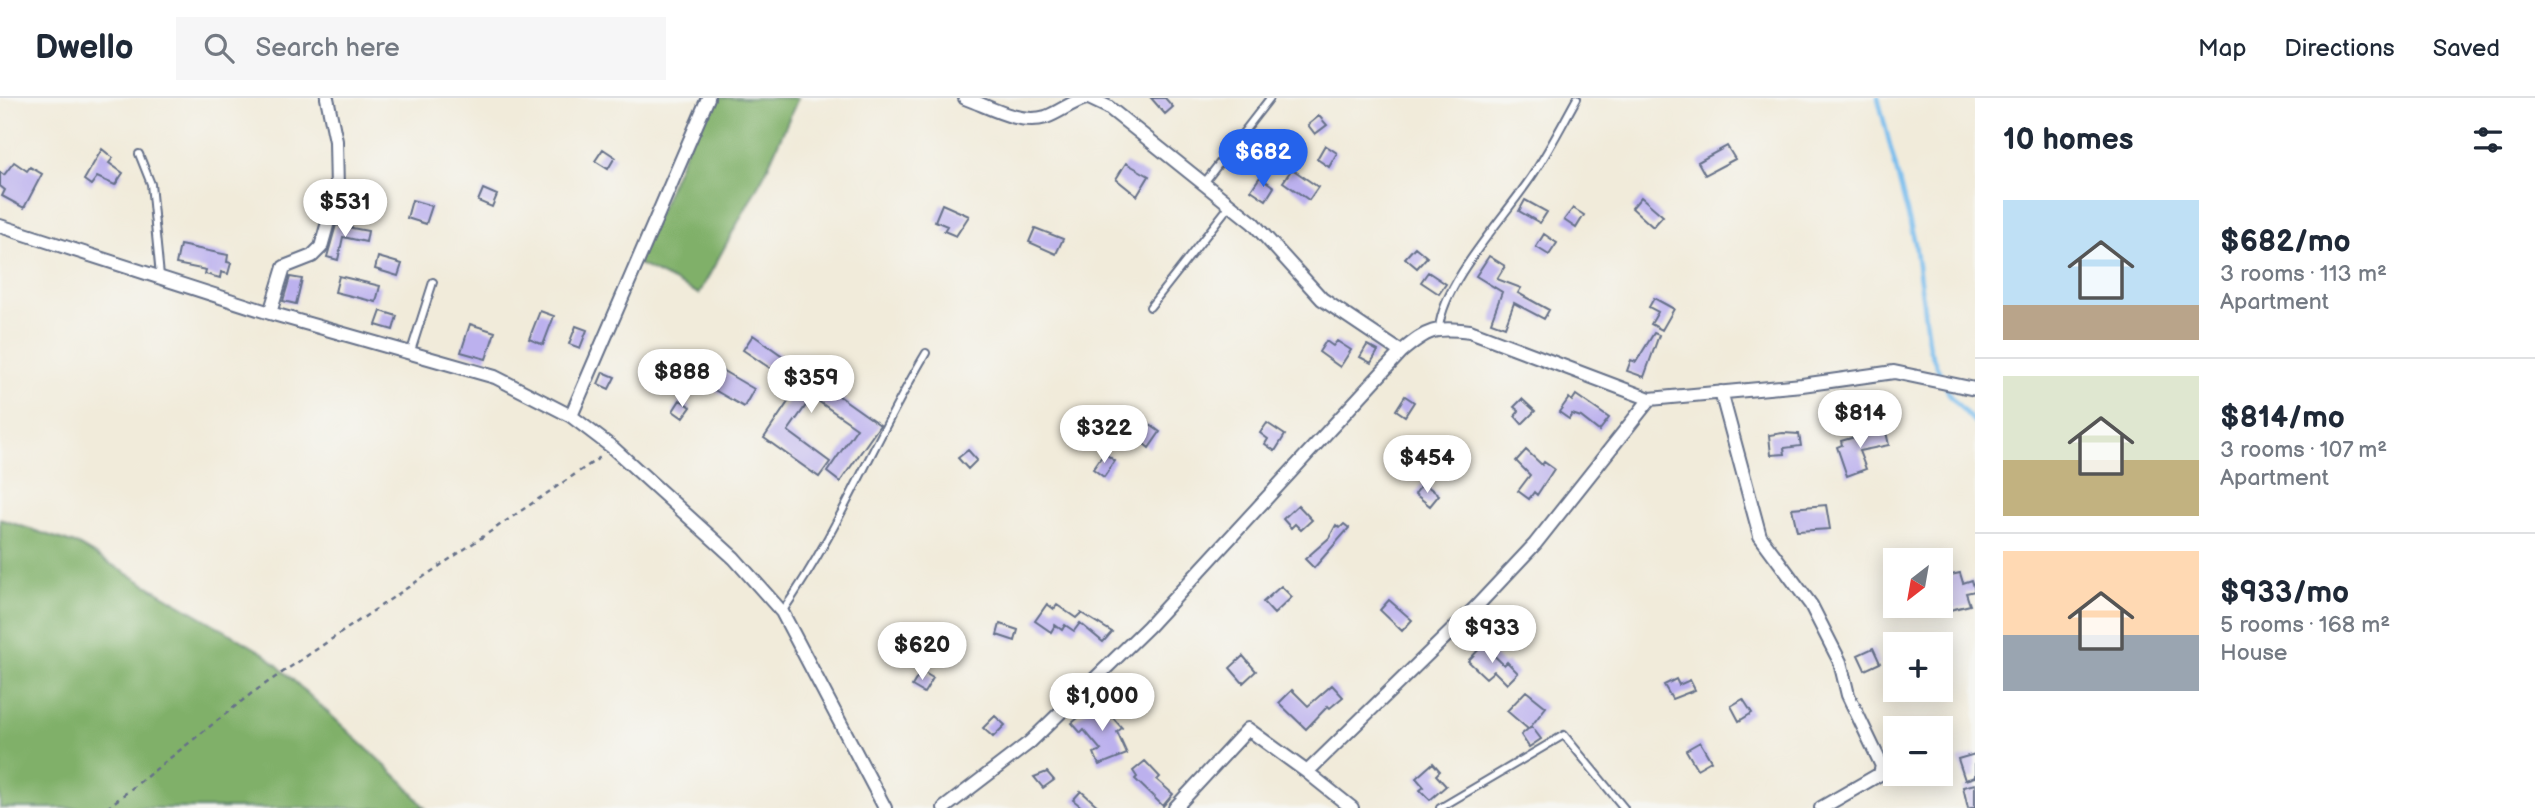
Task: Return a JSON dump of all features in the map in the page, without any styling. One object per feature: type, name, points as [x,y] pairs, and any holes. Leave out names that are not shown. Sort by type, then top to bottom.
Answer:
[{"type":"street","points":[[270,313],[284,267],[312,256],[321,247],[337,190],[336,141],[327,98]]},
{"type":"street","points":[[571,416],[708,98]]},
{"type":"street","points":[[965,98],[1025,120],[1048,116],[1071,102],[1088,98],[1108,107],[1253,223],[1322,299],[1401,352]]},
{"type":"street","points":[[0,226],[270,313],[495,377],[571,416],[613,448],[734,558],[782,612],[885,808]]},
{"type":"street","points":[[943,808],[1030,743],[1148,627],[1401,352],[1422,334],[1439,328],[1470,331],[1650,399],[1802,385],[1894,372],[1918,374],[1975,389]]},
{"type":"street","points":[[1721,392],[1760,536],[1811,605],[1840,662],[1848,695],[1882,766],[1881,774],[1821,808]]},
{"type":"street","points":[[1307,772],[1475,608],[1535,544],[1650,399]]},
{"type":"street","points":[[1175,808],[1248,729],[1352,808]]},
{"type":"lane","points":[[1203,185],[1270,98]]},
{"type":"lane","points":[[1439,328],[1441,309],[1479,249],[1535,173],[1577,98]]},
{"type":"lane","points":[[139,154],[151,184],[161,278]]},
{"type":"lane","points":[[1150,307],[1230,205]]},
{"type":"lane","points":[[411,351],[433,282]]},
{"type":"lane","points":[[782,612],[822,548],[894,406],[926,353]]},
{"type":"lane","points":[[1440,808],[1564,734],[1624,808]]},
{"type":"path","points":[[107,808],[252,694],[613,448]]},
{"type":"green space","points":[[708,98],[798,98],[766,171],[699,294],[637,263]]},
{"type":"green space","points":[[0,519],[78,545],[265,654],[405,784],[425,808],[0,808]]},
{"type":"building","points":[[1151,98],[1165,98],[1173,107],[1165,114]]},
{"type":"building","points":[[1319,116],[1327,125],[1315,134],[1308,125]]},
{"type":"building","points":[[1325,145],[1337,153],[1329,167],[1317,159]]},
{"type":"building","points":[[1727,146],[1735,159],[1705,175],[1698,162]]},
{"type":"building","points":[[102,149],[113,158],[109,163],[123,173],[115,185],[97,177],[91,185],[84,180]]},
{"type":"building","points":[[603,149],[615,157],[608,169],[595,161]]},
{"type":"building","points":[[1243,149],[1256,159],[1248,169],[1235,159]]},
{"type":"building","points":[[14,162],[27,171],[30,167],[42,174],[24,208],[2,196],[5,190],[0,186],[0,172],[4,175]]},
{"type":"building","points":[[1126,163],[1149,176],[1137,196],[1116,179]]},
{"type":"building","points":[[1292,169],[1318,187],[1309,200],[1283,182]]},
{"type":"building","points":[[1260,177],[1274,187],[1266,200],[1251,190]]},
{"type":"building","points":[[483,189],[497,195],[492,207],[478,201]]},
{"type":"building","points":[[1641,197],[1663,216],[1653,227],[1632,208]]},
{"type":"building","points":[[412,200],[432,206],[426,224],[407,218]]},
{"type":"building","points":[[1525,200],[1547,212],[1540,223],[1519,211]]},
{"type":"building","points":[[942,204],[969,216],[956,236],[944,231],[947,226],[935,221]]},
{"type":"building","points":[[1573,208],[1584,215],[1576,228],[1564,220]]},
{"type":"building","points":[[336,225],[368,231],[366,242],[343,237],[338,260],[327,257]]},
{"type":"building","points":[[1035,228],[1063,239],[1056,254],[1029,242]]},
{"type":"building","points":[[1544,234],[1557,243],[1549,255],[1536,247]]},
{"type":"building","points":[[180,245],[228,255],[227,262],[231,263],[228,274],[221,272],[220,278],[205,274],[206,270],[176,264]]},
{"type":"building","points":[[1415,247],[1427,257],[1417,268],[1405,258]]},
{"type":"building","points":[[1489,256],[1505,266],[1497,279],[1521,288],[1518,293],[1549,310],[1544,319],[1514,303],[1505,327],[1491,322],[1502,292],[1476,276]]},
{"type":"building","points":[[378,257],[402,264],[398,276],[375,269]]},
{"type":"building","points":[[1428,272],[1446,284],[1439,294],[1421,282]]},
{"type":"building","points":[[339,276],[380,286],[376,302],[335,292]]},
{"type":"building","points":[[290,277],[302,279],[296,304],[283,301]]},
{"type":"building","points":[[1654,298],[1674,309],[1662,330],[1651,324],[1658,312],[1649,307]]},
{"type":"building","points":[[381,311],[397,316],[393,330],[376,325]]},
{"type":"building","points":[[540,311],[554,316],[543,345],[529,339]]},
{"type":"building","points":[[470,324],[495,332],[486,359],[461,352]]},
{"type":"building","points":[[576,326],[587,330],[580,348],[569,344]]},
{"type":"building","points":[[1654,333],[1659,335],[1644,377],[1627,371],[1631,360],[1636,362]]},
{"type":"building","points":[[753,335],[880,425],[840,482],[827,472],[857,428],[812,397],[788,431],[830,462],[819,477],[764,438],[798,387],[743,350]]},
{"type":"building","points":[[1326,341],[1333,346],[1337,341],[1351,350],[1340,367],[1319,352]]},
{"type":"building","points":[[1367,345],[1378,351],[1371,363],[1360,357]]},
{"type":"building","points":[[708,362],[754,389],[744,407],[697,380]]},
{"type":"building","points":[[663,371],[675,378],[668,390],[656,383]]},
{"type":"building","points":[[603,372],[615,377],[609,389],[598,384]]},
{"type":"building","points":[[1576,395],[1609,418],[1599,431],[1581,417],[1572,414],[1569,419],[1559,412],[1569,398],[1572,401]]},
{"type":"building","points":[[1405,396],[1414,402],[1405,416],[1396,410]]},
{"type":"building","points":[[1522,399],[1535,411],[1522,424],[1515,416],[1519,411],[1514,407]]},
{"type":"building","points":[[680,400],[691,407],[683,418],[673,411]]},
{"type":"building","points":[[1267,423],[1285,435],[1275,451],[1265,444],[1268,439],[1260,433]]},
{"type":"building","points":[[1149,424],[1160,432],[1149,448],[1138,439]]},
{"type":"building","points":[[1885,428],[1889,445],[1859,451],[1866,469],[1847,476],[1837,447],[1842,445],[1841,441]]},
{"type":"building","points":[[1799,434],[1801,446],[1784,448],[1785,454],[1771,455],[1769,435]]},
{"type":"building","points":[[968,450],[977,460],[968,469],[958,458]]},
{"type":"building","points":[[1526,450],[1542,465],[1544,462],[1554,469],[1537,495],[1534,492],[1529,499],[1518,491],[1530,475],[1516,461]]},
{"type":"building","points":[[1104,453],[1115,461],[1104,477],[1093,469]]},
{"type":"building","points":[[1423,483],[1439,495],[1430,506],[1415,494]]},
{"type":"building","points":[[1298,505],[1312,520],[1301,530],[1295,524],[1291,528],[1283,519]]},
{"type":"building","points":[[1826,505],[1830,529],[1797,531],[1792,508]]},
{"type":"building","points":[[1344,524],[1349,528],[1314,568],[1305,559],[1329,538],[1336,525],[1340,528]]},
{"type":"building","points":[[1960,573],[1963,583],[1972,580],[1975,591],[1966,593],[1970,605],[1953,609],[1953,575]]},
{"type":"building","points":[[1281,586],[1292,597],[1274,614],[1263,602]]},
{"type":"building","points":[[1389,600],[1412,620],[1402,631],[1380,610]]},
{"type":"building","points":[[1047,604],[1054,609],[1057,605],[1076,618],[1081,613],[1112,632],[1103,642],[1080,623],[1074,631],[1065,625],[1062,630],[1055,625],[1051,632],[1035,621]]},
{"type":"building","points":[[1000,624],[1018,630],[1015,641],[997,635]]},
{"type":"building","points":[[1483,645],[1504,665],[1507,662],[1518,673],[1507,684],[1494,671],[1486,678],[1468,661]]},
{"type":"building","points":[[1873,648],[1880,663],[1865,670],[1858,655]]},
{"type":"building","points":[[1243,656],[1256,671],[1243,683],[1230,668]]},
{"type":"building","points":[[921,671],[933,678],[924,693],[912,686]]},
{"type":"building","points":[[1676,679],[1679,685],[1690,680],[1695,690],[1672,699],[1664,685]]},
{"type":"building","points":[[1332,685],[1343,697],[1330,708],[1328,706],[1306,729],[1279,703],[1292,690],[1308,706]]},
{"type":"building","points":[[1526,691],[1546,707],[1529,729],[1532,727],[1541,739],[1529,747],[1521,735],[1528,729],[1507,711]]},
{"type":"building","points":[[1743,699],[1752,713],[1739,721],[1731,706]]},
{"type":"building","points":[[1098,701],[1122,728],[1117,732],[1127,754],[1099,765],[1094,753],[1101,750],[1084,730],[1081,733],[1072,723]]},
{"type":"building","points":[[995,716],[1005,725],[993,737],[983,728]]},
{"type":"building","points":[[1700,742],[1711,761],[1697,769],[1686,750]]},
{"type":"building","points":[[1975,754],[1975,777],[1965,780],[1958,759]]},
{"type":"building","points":[[1145,761],[1160,777],[1157,780],[1173,794],[1163,806],[1135,779],[1137,777],[1133,771]]},
{"type":"building","points":[[1433,763],[1440,771],[1436,775],[1446,786],[1430,800],[1420,790],[1424,787],[1416,778]]},
{"type":"building","points":[[1047,772],[1054,780],[1043,788],[1034,777]]},
{"type":"building","points":[[1975,784],[1975,808],[1968,808],[1963,787]]},
{"type":"building","points":[[1081,791],[1100,808],[1083,808],[1073,800]]},
{"type":"waterway","points":[[1878,98],[1915,243],[1929,348],[1950,396],[1975,423]]}]
